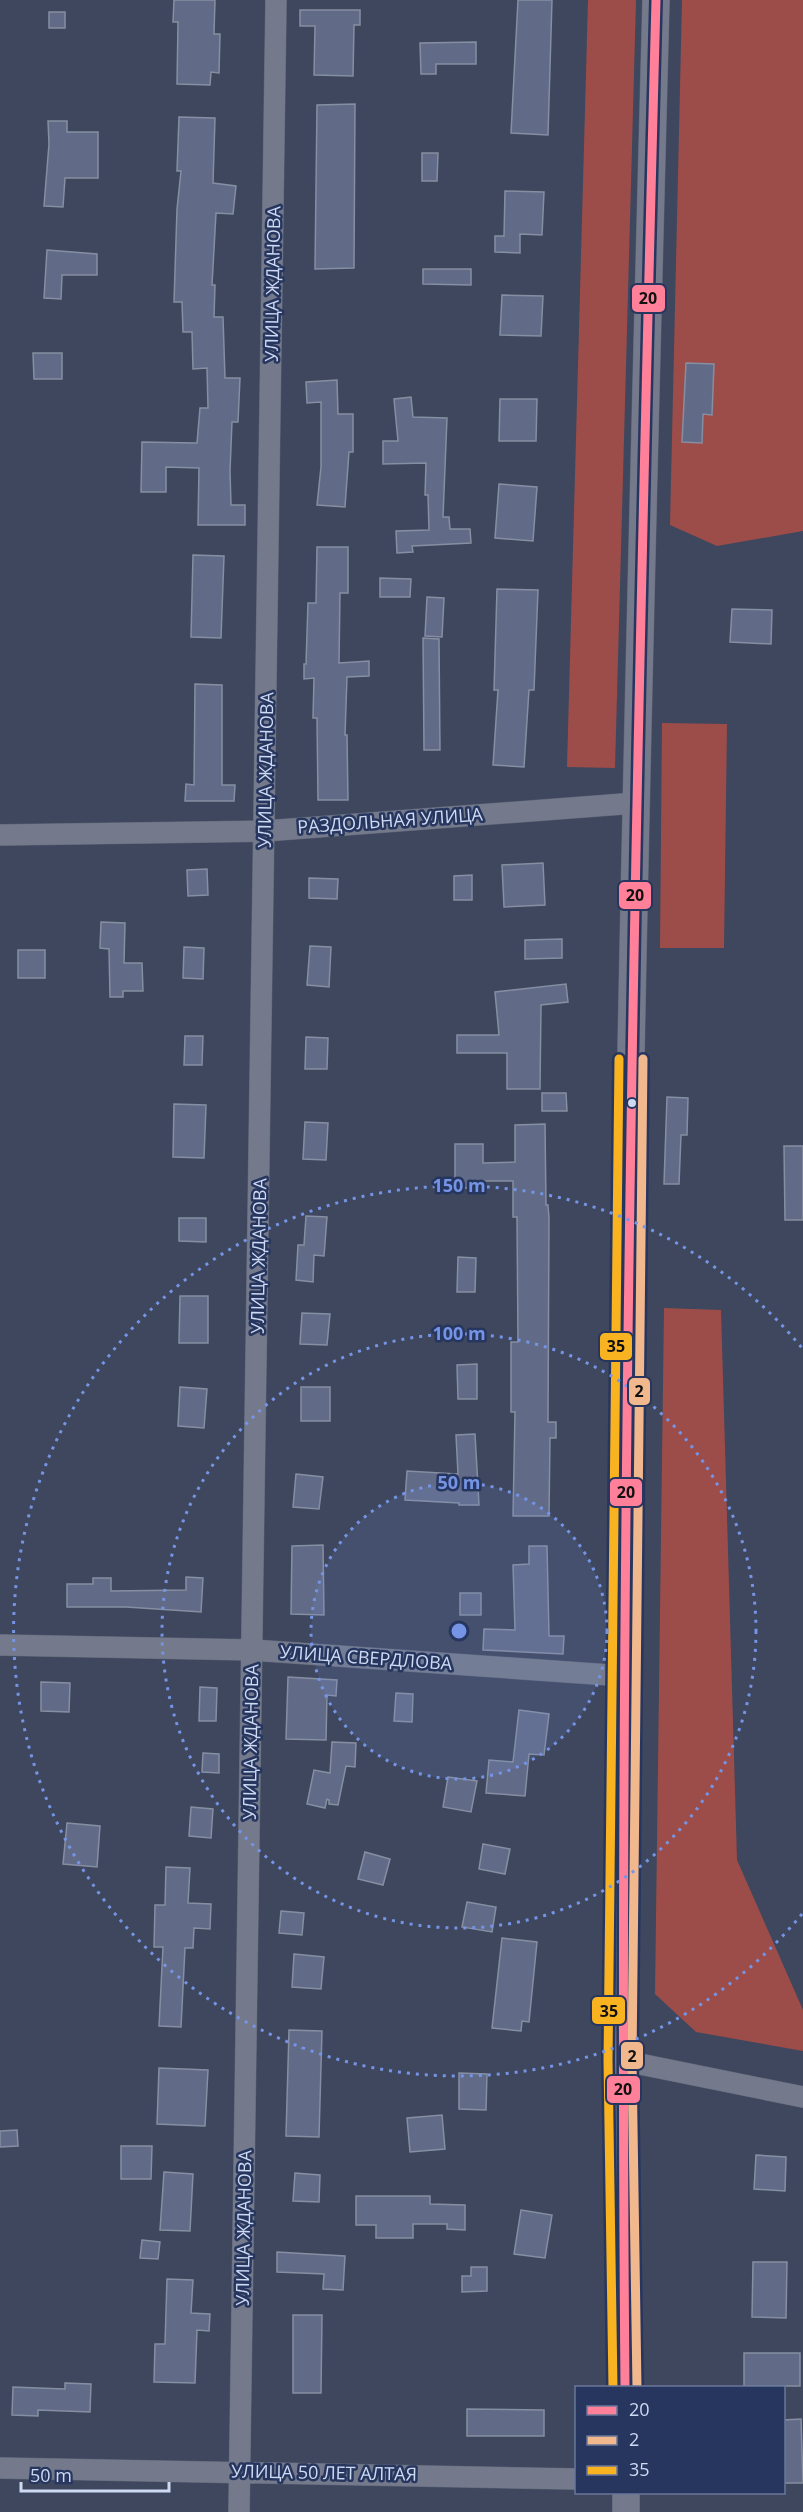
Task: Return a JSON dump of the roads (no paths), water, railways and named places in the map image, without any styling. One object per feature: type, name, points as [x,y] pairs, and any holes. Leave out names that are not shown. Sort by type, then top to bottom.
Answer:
[{"type":"street","name":"УЛИЦА ЖДАНОВА","points":[[239,2512],[266,831],[276,0]]},
{"type":"street","points":[[625,2386],[620,2060],[630,1059],[656,0]]},
{"type":"street","name":"РАЗДОЛЬНАЯ УЛИЦА","points":[[0,835],[266,831],[636,803]]},
{"type":"street","name":"УЛИЦА СВЕРДЛОВА","points":[[0,1645],[252,1650],[624,1676]]},
{"type":"street","points":[[620,2060],[803,2097]]},
{"type":"street","name":"УЛИЦА 50 ЛЕТ АЛТАЯ","points":[[0,2468],[575,2479]]},
{"type":"street","points":[[626,2494],[626,2512]]}]
